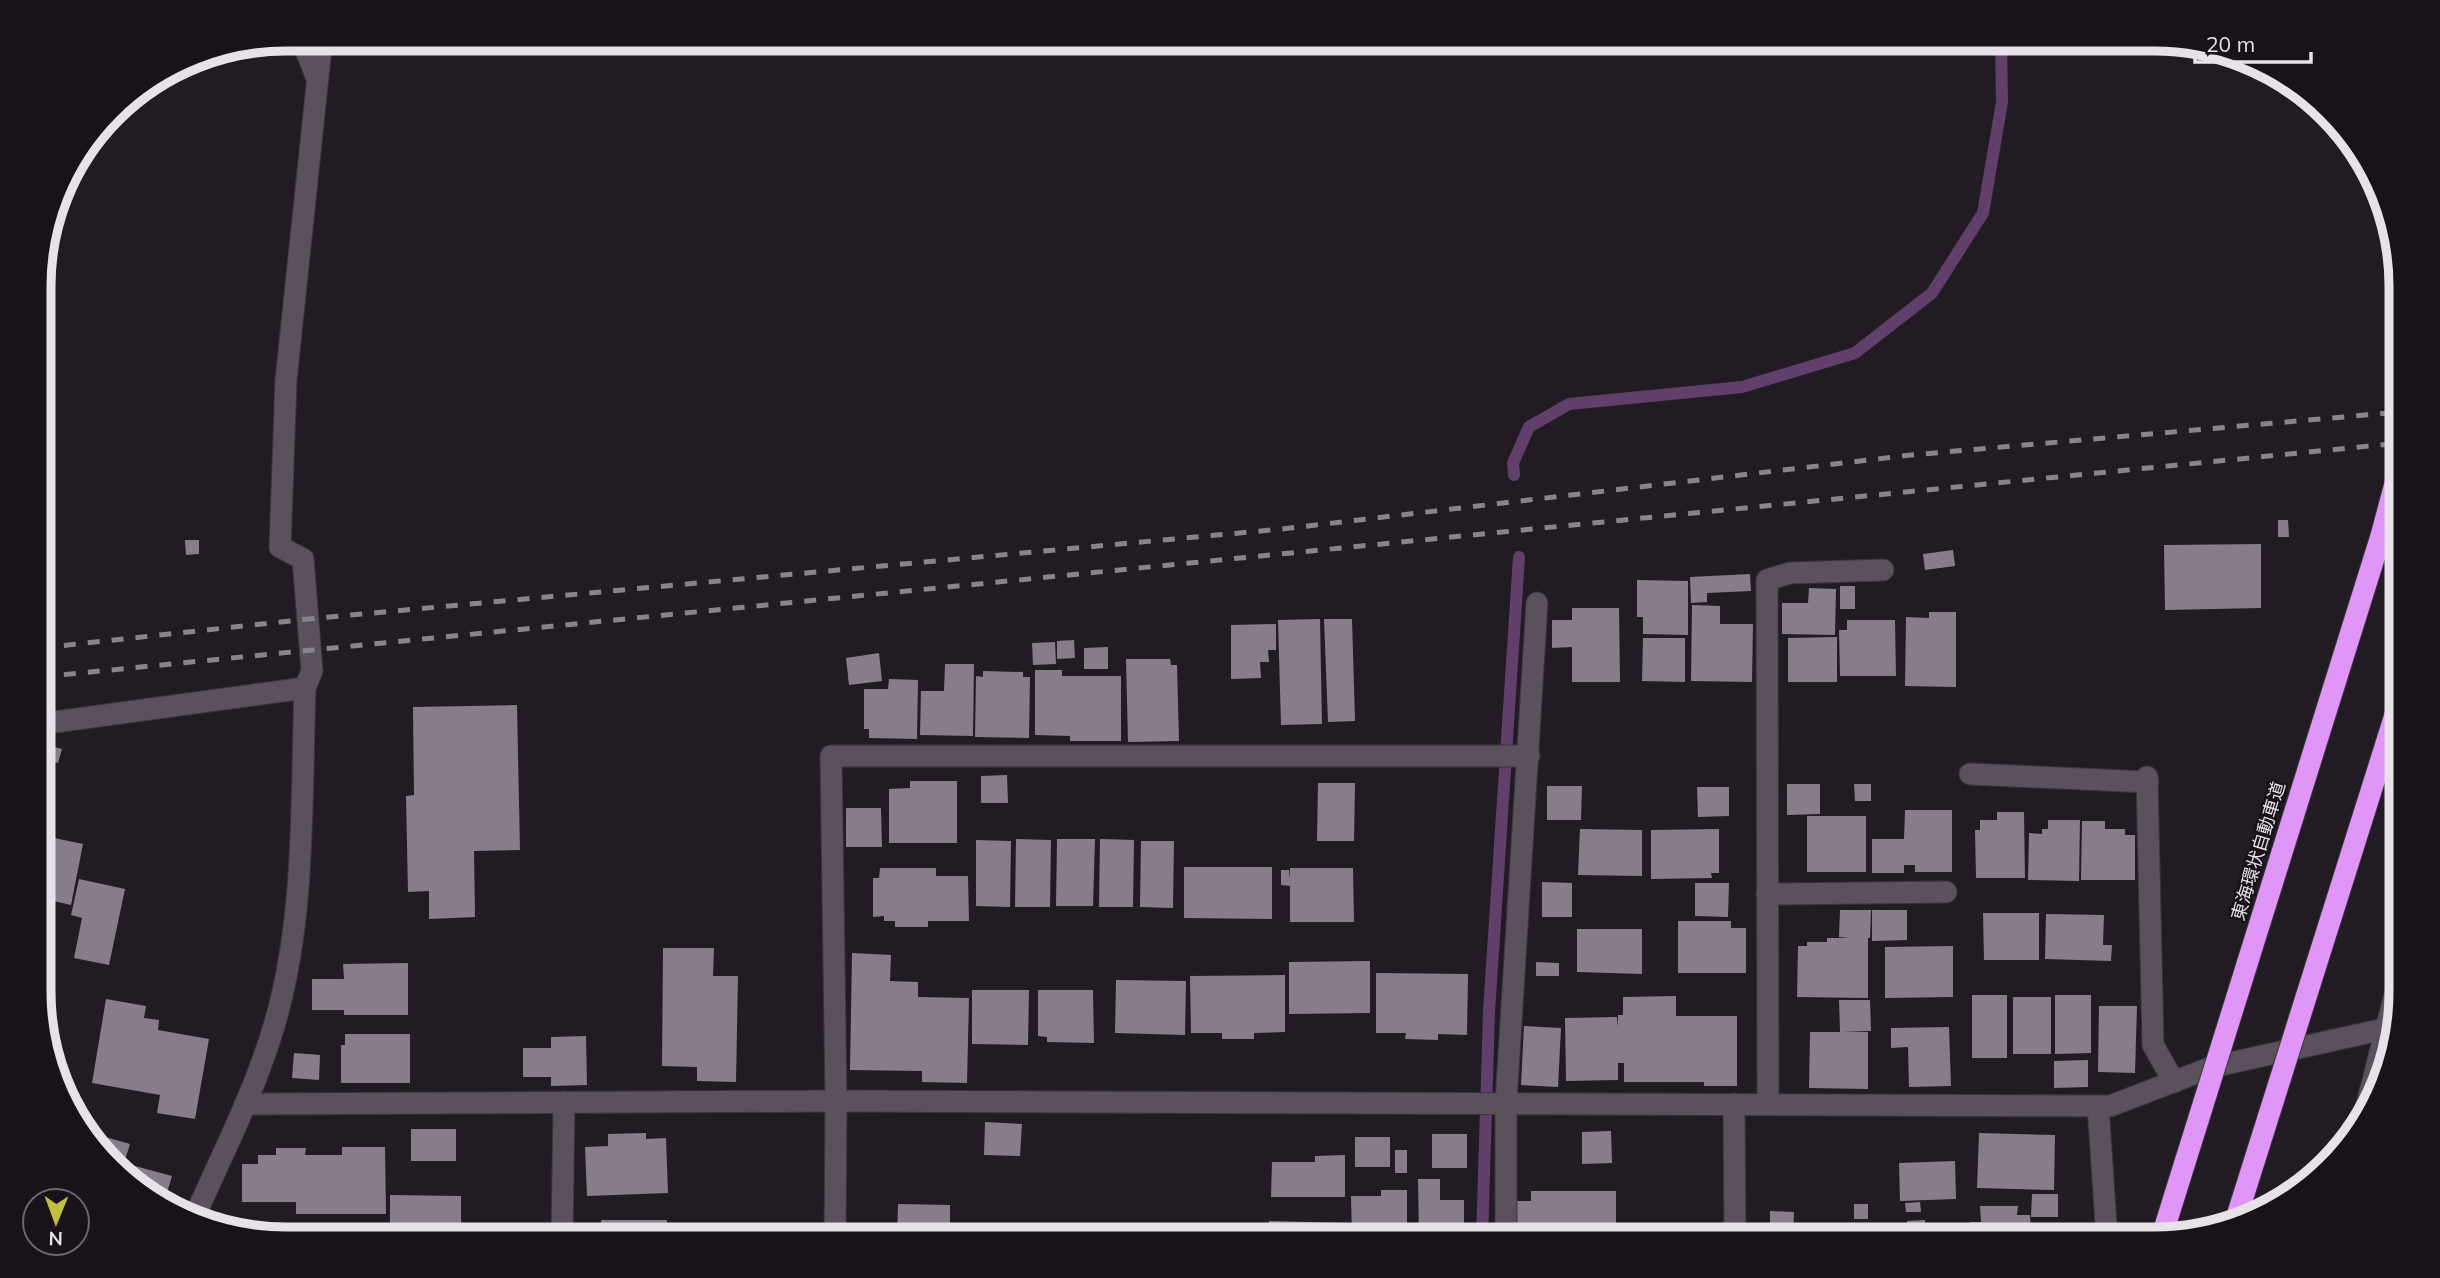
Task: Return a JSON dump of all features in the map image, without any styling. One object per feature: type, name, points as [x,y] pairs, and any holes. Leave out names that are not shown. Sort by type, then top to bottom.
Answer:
[{"type":"highway","points":[[2381,536],[2389,506]]},
{"type":"highway","name":"東海環状自動車道","points":[[2165,1227],[2389,511]]},
{"type":"highway","points":[[2238,1211],[2389,734]]},
{"type":"street","points":[[306,51],[317,76]]},
{"type":"street","points":[[198,1210],[245,1104],[274,1026],[296,921],[305,688],[312,671],[303,559],[280,547],[286,380],[320,51]]},
{"type":"street","points":[[1768,1104],[1768,580],[1790,573],[1883,570]]},
{"type":"street","points":[[1506,1227],[1506,1103],[1537,603]]},
{"type":"street","points":[[51,723],[305,688]]},
{"type":"street","points":[[835,1227],[831,756],[1529,756]]},
{"type":"street","points":[[1970,774],[2148,779],[2153,1045],[2174,1082]]},
{"type":"street","points":[[1767,894],[1946,892]]},
{"type":"street","points":[[245,1104],[836,1101],[2110,1106],[2212,1067],[2386,1029]]},
{"type":"street","points":[[562,1227],[564,1102]]},
{"type":"street","points":[[1734,1104],[1735,1227]]},
{"type":"street","points":[[2098,1106],[2106,1227]]},
{"type":"building","points":[[2278,520],[2288,520],[2289,537],[2278,537]]},
{"type":"building","points":[[185,540],[199,540],[199,554],[186,555]]},
{"type":"building","points":[[2261,544],[2261,608],[2165,610],[2164,545]]},
{"type":"building","points":[[1953,550],[1955,566],[1925,570],[1923,554]]},
{"type":"building","points":[[1750,574],[1751,591],[1707,593],[1707,602],[1691,603],[1690,577]]},
{"type":"building","points":[[1637,580],[1688,581],[1688,635],[1643,634],[1643,617],[1637,617]]},
{"type":"building","points":[[1840,586],[1855,586],[1855,609],[1840,609]]},
{"type":"building","points":[[1809,588],[1836,589],[1835,635],[1782,634],[1782,603],[1808,603]]},
{"type":"building","points":[[1692,605],[1720,606],[1720,624],[1753,624],[1752,682],[1691,681]]},
{"type":"building","points":[[1572,608],[1619,608],[1620,682],[1572,682],[1572,647],[1552,648],[1552,620],[1572,620]]},
{"type":"building","points":[[1929,612],[1956,612],[1956,687],[1905,686],[1906,617],[1929,618]]},
{"type":"building","points":[[1320,619],[1322,724],[1281,725],[1278,620]]},
{"type":"building","points":[[1324,619],[1352,619],[1355,721],[1328,722]]},
{"type":"building","points":[[1847,620],[1895,620],[1896,676],[1840,676],[1839,630],[1847,630]]},
{"type":"building","points":[[1276,624],[1276,650],[1268,650],[1269,662],[1260,662],[1261,678],[1231,679],[1231,625]]},
{"type":"building","points":[[1837,637],[1837,682],[1788,682],[1788,638]]},
{"type":"building","points":[[1643,638],[1685,638],[1685,682],[1642,681]]},
{"type":"building","points":[[1074,640],[1075,658],[1057,659],[1057,641]]},
{"type":"building","points":[[1055,642],[1056,664],[1033,665],[1032,643]]},
{"type":"building","points":[[1108,647],[1108,669],[1084,669],[1084,648]]},
{"type":"building","points":[[879,653],[882,681],[849,685],[846,658]]},
{"type":"building","points":[[1126,659],[1170,659],[1171,665],[1177,665],[1179,741],[1128,742]]},
{"type":"building","points":[[945,664],[974,664],[973,736],[920,735],[921,691],[944,691]]},
{"type":"building","points":[[1035,670],[1062,670],[1062,676],[1121,676],[1121,741],[1070,741],[1070,736],[1035,735]]},
{"type":"building","points":[[983,671],[1023,672],[1023,677],[1030,677],[1029,738],[975,737],[976,676],[983,677]]},
{"type":"building","points":[[889,679],[918,680],[917,739],[869,738],[869,729],[864,729],[864,689],[888,689]]},
{"type":"building","points":[[517,705],[520,850],[474,851],[475,917],[429,919],[429,891],[408,892],[406,796],[414,795],[413,707]]},
{"type":"building","points":[[51,746],[62,749],[58,763],[51,761]]},
{"type":"building","points":[[1007,775],[1008,803],[981,803],[981,776]]},
{"type":"building","points":[[910,781],[957,781],[957,843],[889,843],[889,789],[910,788]]},
{"type":"building","points":[[1318,783],[1355,783],[1354,841],[1317,841]]},
{"type":"building","points":[[1787,784],[1820,784],[1820,814],[1787,815]]},
{"type":"building","points":[[1854,784],[1871,784],[1871,801],[1855,801]]},
{"type":"building","points":[[1547,786],[1582,786],[1581,820],[1547,820]]},
{"type":"building","points":[[1697,787],[1729,787],[1729,816],[1698,817]]},
{"type":"building","points":[[846,808],[881,808],[882,847],[846,847]]},
{"type":"building","points":[[1905,810],[1952,810],[1952,872],[1915,872],[1915,865],[1904,865],[1904,873],[1872,873],[1872,839],[1904,839]]},
{"type":"building","points":[[1997,812],[2024,812],[2025,878],[1976,878],[1975,830],[1980,830],[1980,820],[1997,820]]},
{"type":"building","points":[[1807,816],[1866,816],[1866,872],[1807,872]]},
{"type":"building","points":[[2048,820],[2080,820],[2079,881],[2028,880],[2029,833],[2042,834],[2042,829],[2048,829]]},
{"type":"building","points":[[2082,821],[2105,821],[2105,829],[2125,829],[2125,835],[2135,835],[2135,880],[2081,880]]},
{"type":"building","points":[[1580,829],[1642,830],[1642,876],[1578,875]]},
{"type":"building","points":[[1719,829],[1719,873],[1711,873],[1712,878],[1651,879],[1651,830]]},
{"type":"building","points":[[51,837],[83,844],[71,905],[51,900]]},
{"type":"building","points":[[1016,839],[1051,840],[1050,907],[1015,907]]},
{"type":"building","points":[[1057,839],[1095,839],[1093,906],[1056,906]]},
{"type":"building","points":[[1100,839],[1134,840],[1133,907],[1099,907]]},
{"type":"building","points":[[976,840],[1011,841],[1010,907],[976,906]]},
{"type":"building","points":[[1141,841],[1174,841],[1173,908],[1140,907]]},
{"type":"building","points":[[1184,867],[1272,867],[1272,919],[1184,918]]},
{"type":"building","points":[[880,868],[936,868],[936,876],[968,876],[969,921],[928,921],[928,927],[895,927],[895,921],[884,921],[884,916],[873,917],[873,878],[879,878]]},
{"type":"building","points":[[1290,868],[1353,868],[1354,922],[1290,922],[1290,886],[1281,885],[1281,870],[1289,870],[1290,879]]},
{"type":"building","points":[[79,879],[125,889],[109,965],[74,958],[82,918],[71,915]]},
{"type":"building","points":[[1542,882],[1572,883],[1572,917],[1542,917]]},
{"type":"building","points":[[1695,883],[1729,883],[1728,917],[1695,916]]},
{"type":"building","points":[[1840,910],[1871,910],[1868,998],[1797,997],[1798,946],[1807,946],[1807,942],[1827,942],[1827,938],[1849,938],[1839,937]]},
{"type":"building","points":[[1872,910],[1907,910],[1907,940],[1872,941]]},
{"type":"building","points":[[1983,913],[2039,913],[2039,960],[1984,960]]},
{"type":"building","points":[[2046,914],[2104,915],[2103,945],[2112,945],[2111,961],[2045,959]]},
{"type":"building","points":[[1678,921],[1731,921],[1731,928],[1746,928],[1746,973],[1678,973]]},
{"type":"building","points":[[1577,929],[1642,929],[1642,974],[1577,972]]},
{"type":"building","points":[[1953,946],[1953,997],[1885,998],[1885,947]]},
{"type":"building","points":[[663,948],[714,948],[713,976],[738,976],[736,1082],[697,1081],[697,1067],[662,1066]]},
{"type":"building","points":[[852,953],[891,955],[890,981],[918,982],[918,997],[969,998],[967,1083],[922,1082],[922,1071],[850,1070]]},
{"type":"building","points":[[1370,961],[1370,1013],[1289,1014],[1289,962]]},
{"type":"building","points":[[1536,962],[1559,963],[1559,976],[1536,976]]},
{"type":"building","points":[[408,963],[408,1015],[344,1015],[344,1010],[312,1010],[312,979],[344,979],[343,964]]},
{"type":"building","points":[[1376,973],[1468,974],[1467,1035],[1438,1034],[1438,1040],[1405,1039],[1406,1033],[1376,1033]]},
{"type":"building","points":[[1285,975],[1285,1032],[1254,1033],[1254,1039],[1222,1039],[1222,1033],[1191,1033],[1190,976]]},
{"type":"building","points":[[1116,980],[1186,981],[1185,1035],[1115,1033]]},
{"type":"building","points":[[972,990],[1029,990],[1028,1045],[972,1044]]},
{"type":"building","points":[[1038,990],[1093,990],[1094,1043],[1047,1042],[1047,1037],[1038,1036]]},
{"type":"building","points":[[1972,995],[2007,995],[2007,1058],[1972,1058]]},
{"type":"building","points":[[2055,995],[2091,995],[2091,1053],[2055,1054]]},
{"type":"building","points":[[1676,996],[1676,1016],[1737,1016],[1737,1086],[1704,1086],[1704,1082],[1624,1082],[1624,1063],[1618,1063],[1618,1080],[1566,1081],[1565,1018],[1617,1017],[1618,1028],[1618,1015],[1623,1015],[1623,997]]},
{"type":"building","points":[[2013,997],[2051,997],[2051,1054],[2013,1054]]},
{"type":"building","points":[[106,999],[146,1006],[144,1018],[159,1020],[158,1030],[209,1039],[195,1119],[157,1113],[160,1095],[92,1083]]},
{"type":"building","points":[[1839,1000],[1870,1000],[1871,1031],[1842,1031],[1868,1032],[1868,1089],[1809,1088],[1810,1032],[1840,1032]]},
{"type":"building","points":[[2099,1006],[2137,1006],[2135,1073],[2098,1072]]},
{"type":"building","points":[[1524,1026],[1561,1028],[1558,1087],[1521,1085]]},
{"type":"building","points":[[1949,1027],[1951,1086],[1909,1087],[1908,1047],[1891,1048],[1891,1028]]},
{"type":"building","points":[[345,1034],[410,1034],[410,1083],[341,1083],[341,1045],[345,1045]]},
{"type":"building","points":[[586,1036],[587,1085],[551,1086],[551,1077],[523,1077],[523,1048],[551,1048],[551,1037]]},
{"type":"building","points":[[294,1053],[320,1055],[319,1080],[292,1078]]},
{"type":"building","points":[[2088,1060],[2088,1087],[2054,1088],[2054,1061]]},
{"type":"building","points":[[985,1122],[1022,1124],[1020,1156],[984,1155]]},
{"type":"building","points":[[411,1129],[456,1129],[456,1161],[411,1161]]},
{"type":"building","points":[[1611,1131],[1612,1163],[1582,1164],[1582,1132]]},
{"type":"building","points":[[646,1133],[646,1139],[666,1138],[668,1193],[587,1196],[585,1147],[608,1146],[608,1134]]},
{"type":"building","points":[[1979,1133],[2055,1135],[2054,1190],[1977,1188]]},
{"type":"building","points":[[1432,1134],[1467,1134],[1467,1168],[1432,1168]]},
{"type":"building","points":[[99,1135],[130,1144],[124,1162]]},
{"type":"building","points":[[1355,1137],[1390,1137],[1390,1167],[1355,1167]]},
{"type":"building","points":[[342,1147],[385,1147],[386,1214],[296,1214],[296,1202],[242,1202],[242,1164],[258,1164],[258,1155],[276,1155],[276,1148],[306,1148],[305,1155],[342,1155]]},
{"type":"building","points":[[1395,1150],[1407,1150],[1407,1173],[1395,1173]]},
{"type":"building","points":[[1345,1155],[1345,1197],[1271,1197],[1272,1162],[1315,1162],[1315,1156]]},
{"type":"building","points":[[1955,1161],[1956,1199],[1900,1201],[1899,1163]]},
{"type":"building","points":[[126,1164],[172,1176],[166,1195]]},
{"type":"building","points":[[1418,1179],[1440,1179],[1440,1200],[1464,1200],[1464,1227],[1419,1227]]},
{"type":"building","points":[[1381,1190],[1407,1190],[1407,1227],[1352,1227],[1351,1196],[1381,1196]]},
{"type":"building","points":[[1531,1191],[1616,1191],[1616,1227],[1516,1227],[1516,1201],[1531,1201]]},
{"type":"building","points":[[2032,1194],[2058,1194],[2058,1217],[2031,1217]]},
{"type":"building","points":[[390,1195],[461,1196],[461,1227],[390,1227]]},
{"type":"building","points":[[1920,1202],[1921,1212],[1906,1212],[1905,1203]]},
{"type":"building","points":[[898,1204],[950,1205],[950,1227],[897,1227]]},
{"type":"building","points":[[1854,1204],[1868,1204],[1868,1219],[1854,1219]]},
{"type":"building","points":[[1980,1206],[2018,1206],[2017,1215],[2030,1215],[2031,1227],[1970,1227],[1970,1222],[1981,1222]]},
{"type":"building","points":[[1770,1211],[1794,1212],[1793,1227],[1770,1227]]},
{"type":"building","points":[[601,1220],[667,1220],[667,1227],[601,1227]]},
{"type":"building","points":[[1925,1220],[1925,1227],[1907,1227],[1907,1221]]},
{"type":"building","points":[[1269,1221],[1349,1223],[1349,1227],[1269,1227]]},
{"type":"building","points":[[1824,1223],[1853,1223],[1853,1227],[1824,1227]]},
{"type":"waterway","points":[[1514,475],[1513,463],[1529,427],[1569,404],[1742,387],[1855,353],[1932,293],[1983,213],[2002,102],[2001,51]]},
{"type":"waterway","points":[[1482,1227],[1489,1012],[1519,557]]},
{"type":"railway","points":[[51,647],[308,619],[1282,529],[1911,455],[2389,413]]},
{"type":"railway","points":[[51,676],[2389,444]]}]
